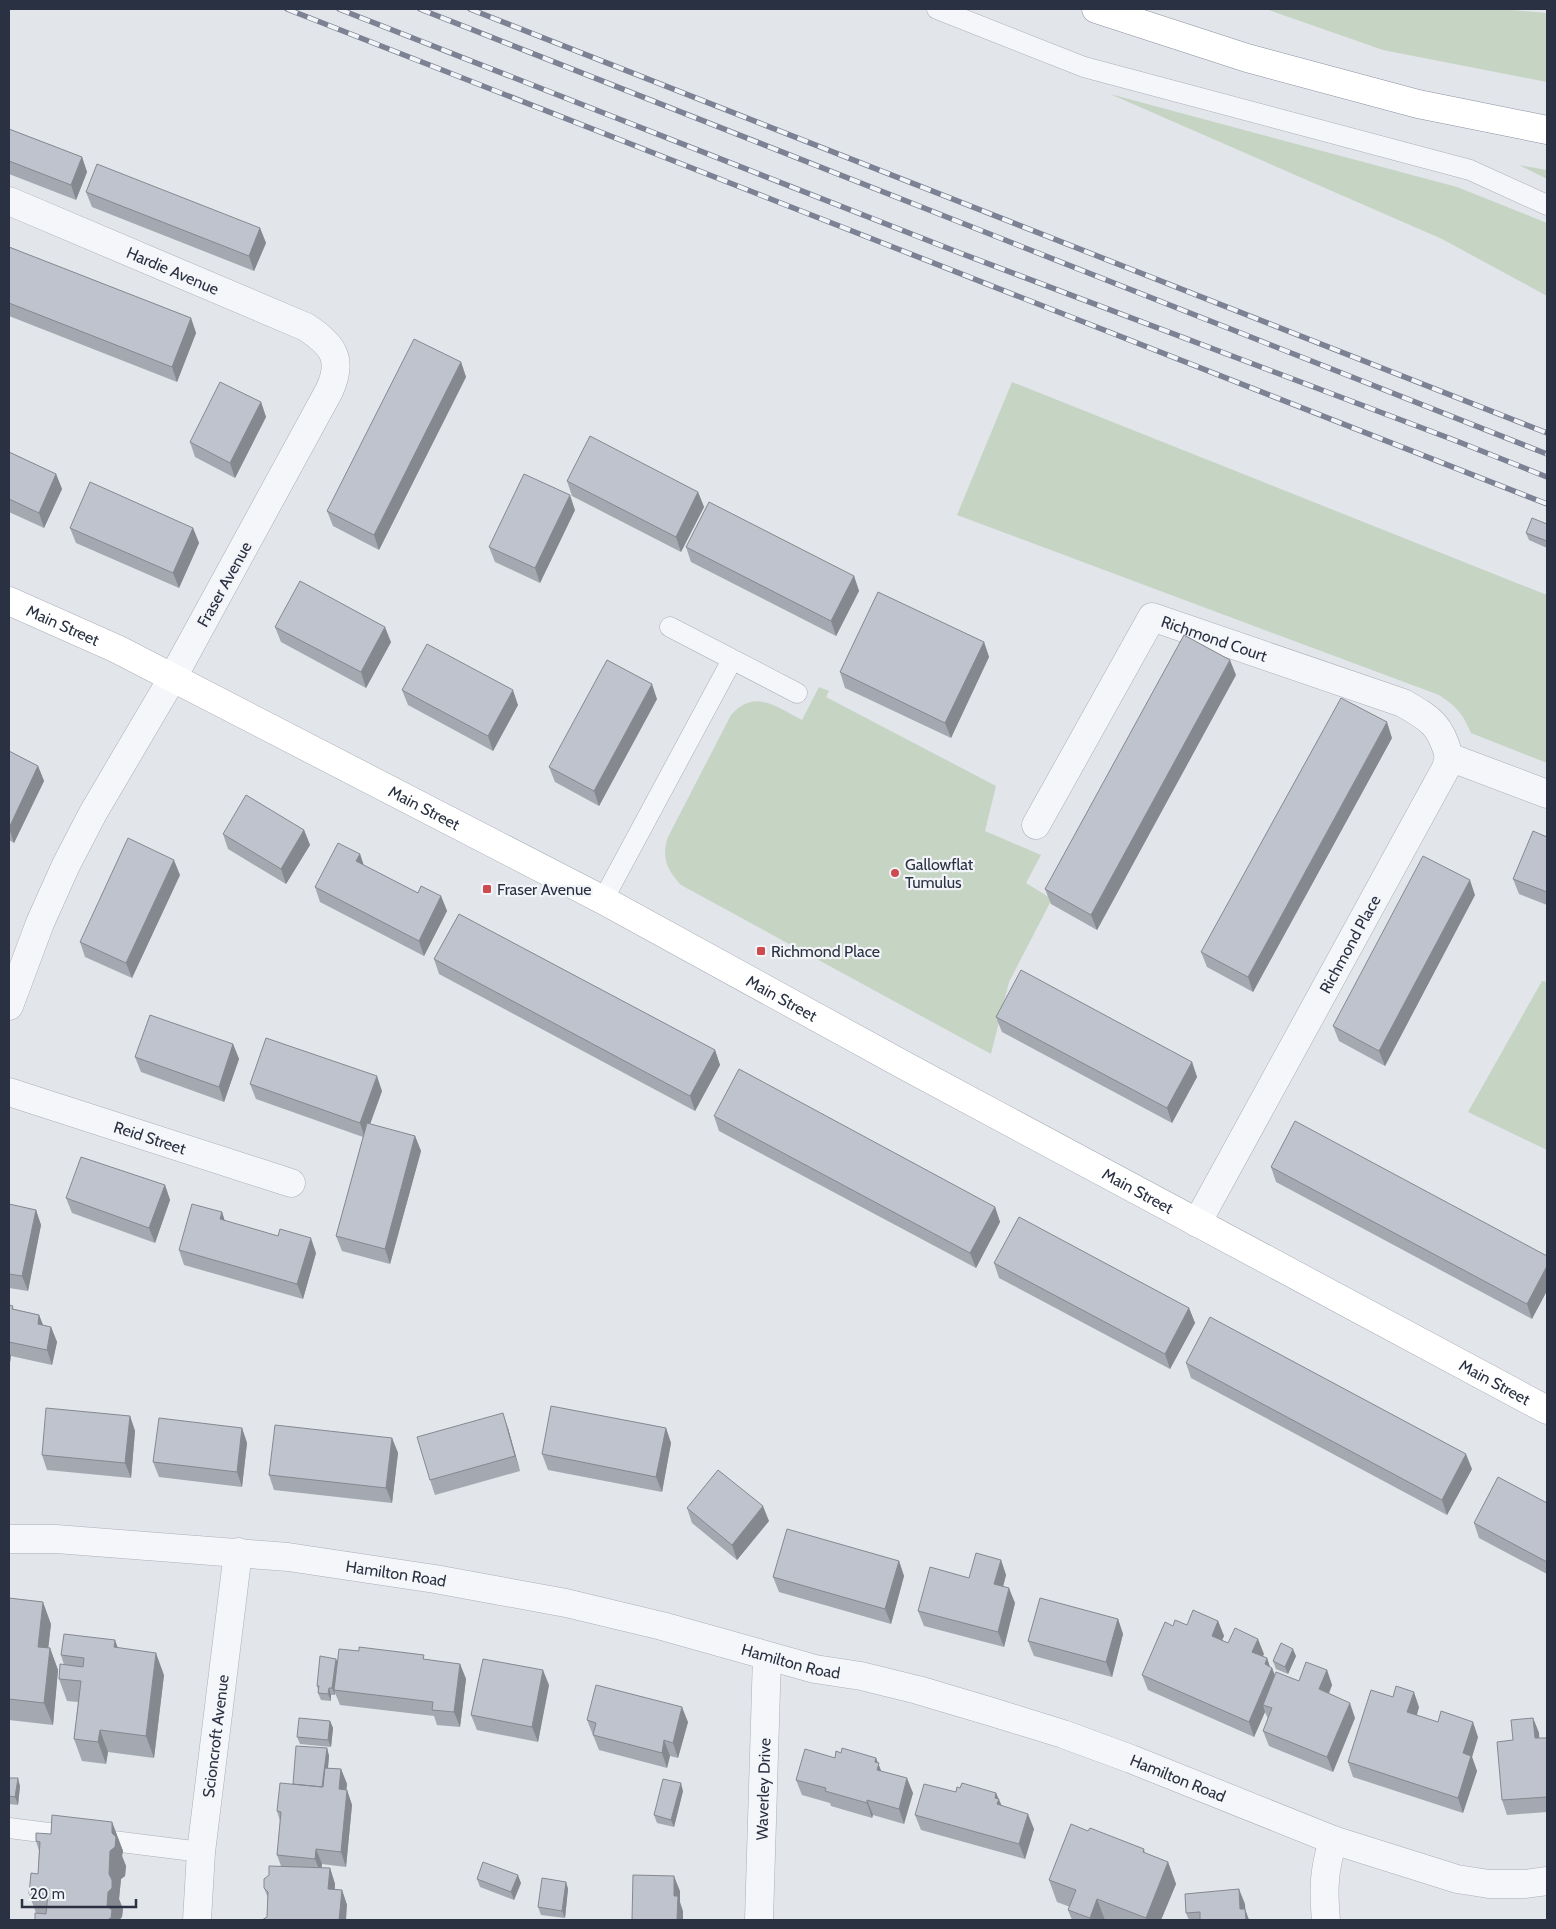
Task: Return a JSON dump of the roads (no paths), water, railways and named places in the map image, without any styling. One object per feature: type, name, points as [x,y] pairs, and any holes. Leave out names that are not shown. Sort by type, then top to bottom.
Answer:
[{"type":"main road","points":[[1096,9],[1256,60],[1418,104],[1547,130]]},
{"type":"main road","name":"Main Street","points":[[9,601],[117,649],[173,677],[603,900],[920,1074],[1547,1410]]},
{"type":"street","name":"Hardie Avenue","points":[[9,201],[306,327],[332,347]]},
{"type":"street","name":"Fraser Avenue","points":[[9,1006],[40,923],[66,865],[173,677],[329,391],[334,379],[336,358],[332,347]]},
{"type":"street","name":"Richmond Court","points":[[1036,825],[1152,617],[1403,703],[1426,716],[1436,726],[1445,741],[1449,757]]},
{"type":"street","points":[[1449,757],[1547,794]]},
{"type":"street","name":"Richmond Place","points":[[1197,1223],[1446,768],[1449,757]]},
{"type":"street","name":"Reid Street","points":[[9,1092],[291,1183]]},
{"type":"street","name":"Hamilton Road","points":[[9,1538],[56,1539],[238,1552],[316,1561],[435,1579],[566,1603],[662,1626],[815,1669],[861,1676],[918,1690],[1063,1734],[1166,1772],[1333,1840],[1457,1879],[1489,1884],[1524,1884],[1547,1881]]},
{"type":"street","name":"Scioncroft Avenue","points":[[197,1920],[202,1852],[238,1552]]},
{"type":"street","name":"Waverley Drive","points":[[758,1920],[767,1656]]},
{"type":"street","points":[[1326,1920],[1323,1890],[1324,1878],[1333,1840]]},
{"type":"lane","points":[[937,9],[1084,67],[1470,170],[1547,205]]},
{"type":"lane","points":[[670,627],[797,693]]},
{"type":"lane","points":[[603,900],[732,660]]},
{"type":"lane","points":[[9,1828],[202,1852]]},
{"type":"railway","points":[[287,9],[1547,504]]},
{"type":"railway","points":[[339,9],[960,253],[1547,477]]},
{"type":"railway","points":[[420,9],[1547,454]]},
{"type":"railway","points":[[470,9],[1547,433]]},
{"type":"place","name":"Gallowflat Tumulus","points":[[895,873]]},
{"type":"place","name":"Fraser Avenue","points":[[487,889]]},
{"type":"place","name":"Richmond Place","points":[[761,951]]}]
